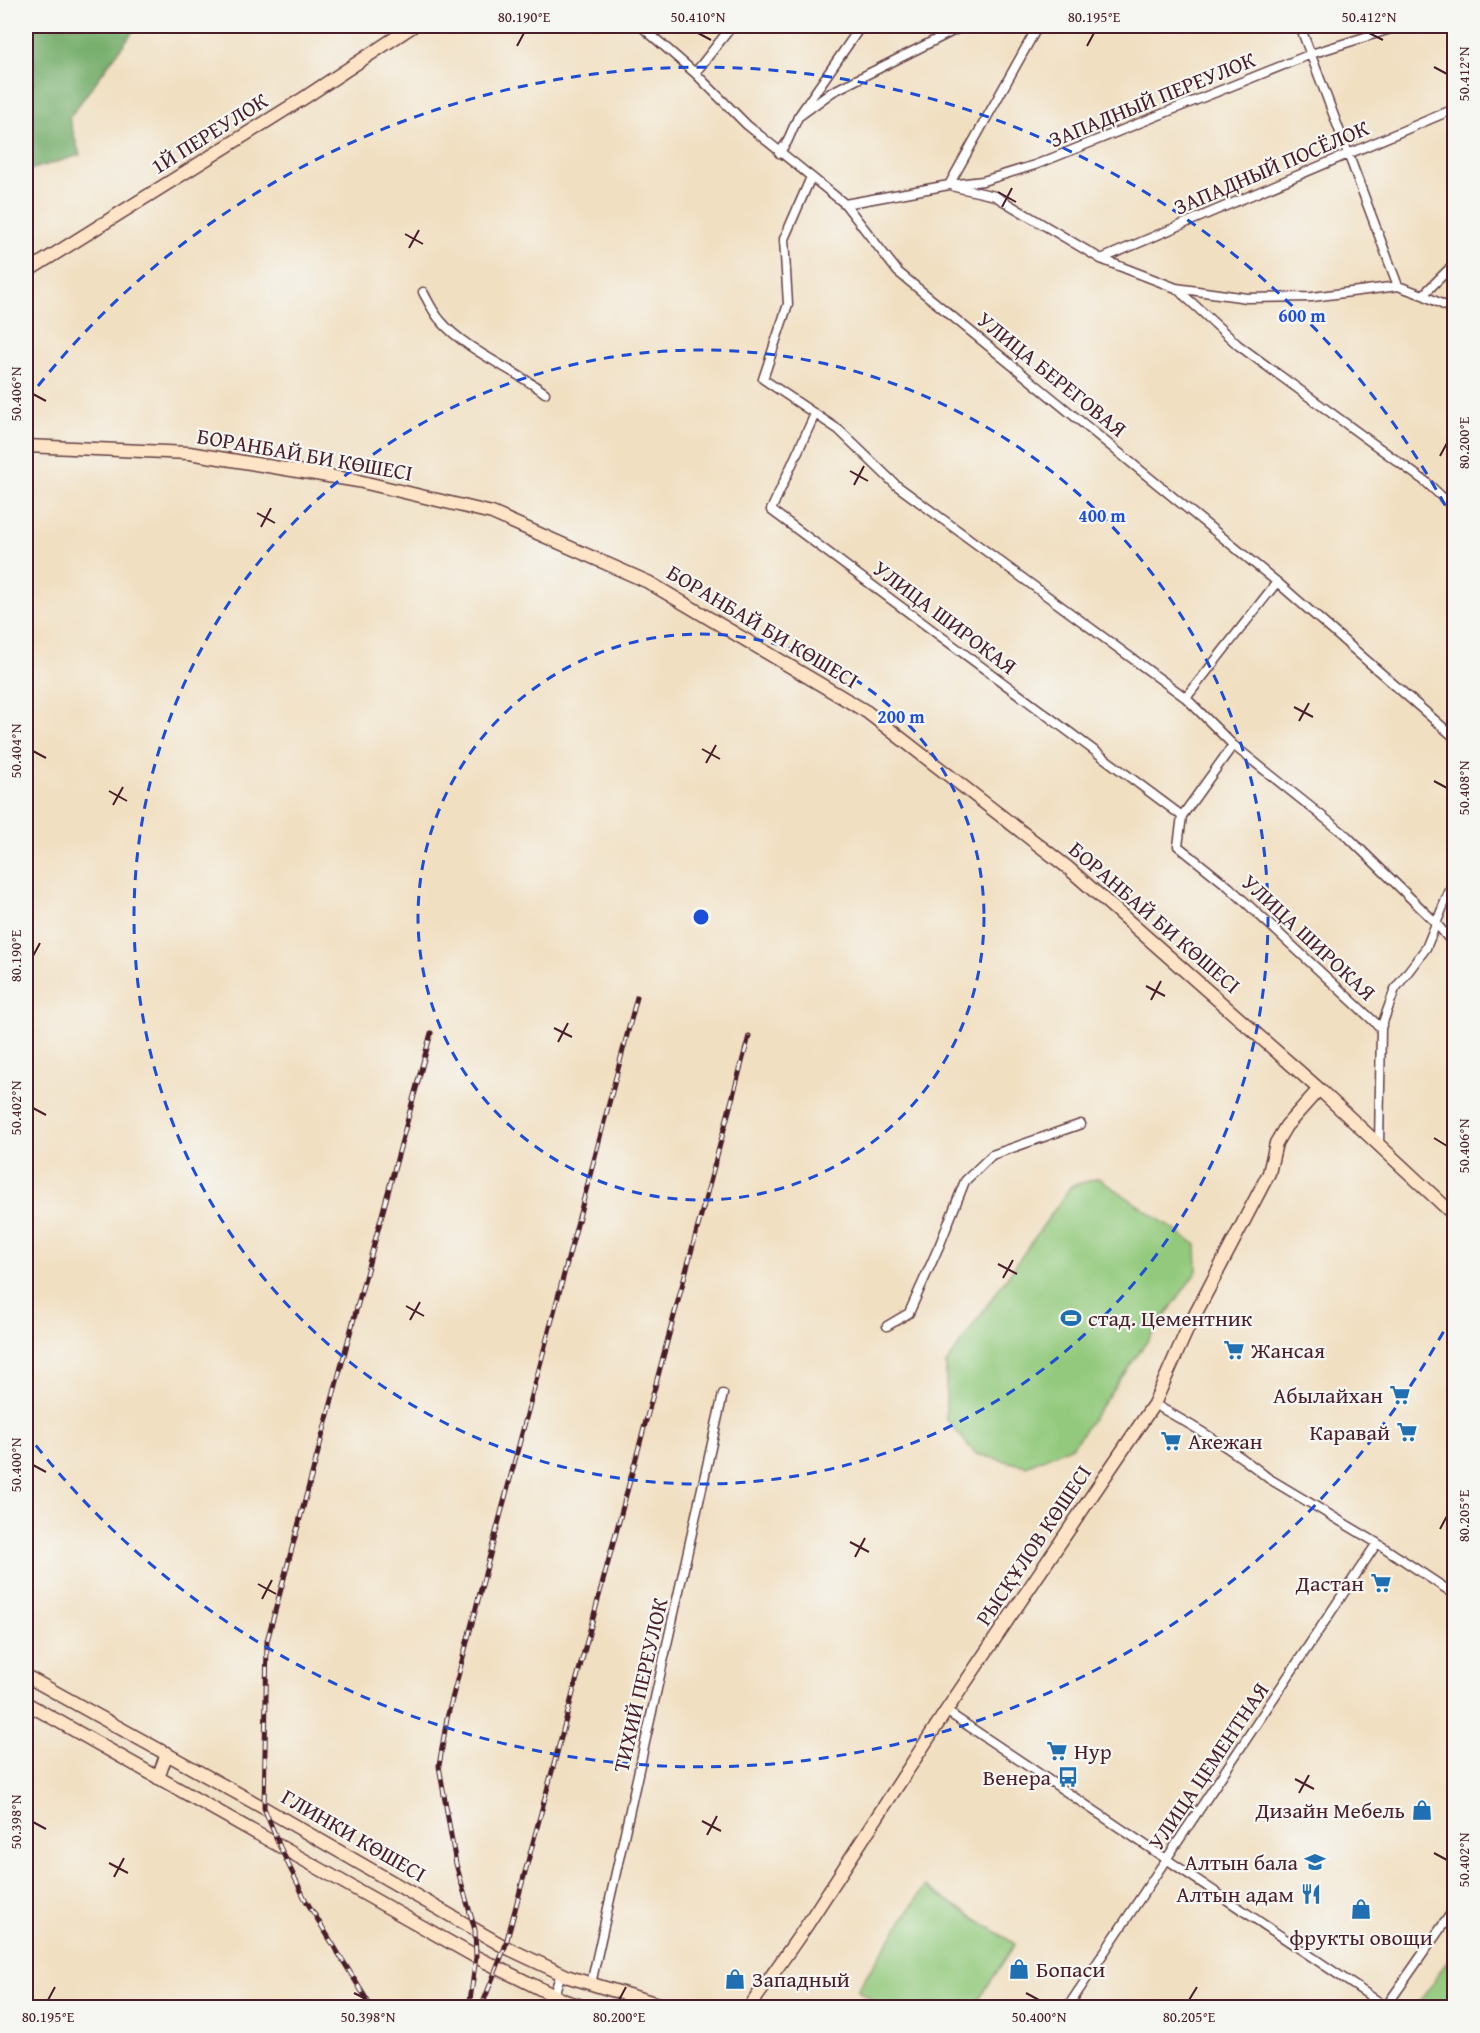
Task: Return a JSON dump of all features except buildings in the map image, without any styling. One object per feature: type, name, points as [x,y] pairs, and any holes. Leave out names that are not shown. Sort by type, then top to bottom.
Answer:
[{"type":"main road","name":"1Й ПЕРЕУЛОК","points":[[26,272],[304,98],[413,26]]},
{"type":"main road","name":"БОРАНБАЙ БИ КӨШЕСІ","points":[[26,446],[189,453],[358,481],[492,513],[648,582],[867,712],[1067,867],[1319,1089],[1455,1215]]},
{"type":"main road","name":"РЫСҚҰЛОВ КӨШЕСІ","points":[[749,2007],[814,1916],[946,1711],[1154,1404],[1187,1330],[1269,1173],[1276,1143],[1286,1125],[1319,1089]]},
{"type":"main road","name":"ГЛИНКИ КӨШЕСІ","points":[[26,1676],[167,1753],[506,1947],[561,1973],[591,1984],[671,2007]]},
{"type":"main road","name":"ГЛИНКИ КӨШЕСІ","points":[[26,1703],[476,1957],[554,1995],[588,2007]]},
{"type":"main road","points":[[158,1778],[167,1753]]},
{"type":"street","name":"УЛИЦА БЕРЕГОВАЯ","points":[[641,26],[695,73],[779,153],[845,204],[898,272],[1277,582],[1455,737]]},
{"type":"street","points":[[695,73],[732,26]]},
{"type":"street","points":[[779,153],[788,142],[798,117],[861,26]]},
{"type":"street","points":[[798,117],[832,92],[963,26]]},
{"type":"street","points":[[1052,26],[1037,27],[949,185],[995,196],[1101,259],[1176,288],[1247,298],[1312,297],[1398,286],[1423,294],[1455,310]]},
{"type":"street","points":[[1300,26],[1398,286]]},
{"type":"street","name":"ЗАПАДНЫЙ ПЕРЕУЛОК","points":[[845,204],[983,181],[1035,165],[1311,54],[1400,26]]},
{"type":"street","name":"ЗАПАДНЫЙ ПОСЁЛОК","points":[[1101,259],[1455,109]]},
{"type":"street","points":[[811,177],[784,239],[788,304],[763,379],[839,430],[896,485],[1186,698],[1233,745],[1347,837],[1436,923],[1455,945]]},
{"type":"street","points":[[1423,294],[1455,264]]},
{"type":"street","points":[[1176,288],[1238,345],[1426,482],[1455,508]]},
{"type":"street","points":[[423,292],[440,320],[471,347],[545,393]]},
{"type":"street","name":"УЛИЦА ШИРОКАЯ","points":[[815,414],[771,510],[1182,816]]},
{"type":"street","points":[[1186,698],[1277,582]]},
{"type":"street","name":"УЛИЦА ШИРОКАЯ","points":[[1233,745],[1182,816],[1178,846],[1229,887],[1381,1029]]},
{"type":"street","name":"УЛИЦА ШИРОКАЯ","points":[[1379,1145],[1381,1029],[1395,989],[1426,948],[1455,880]]},
{"type":"street","points":[[887,1326],[909,1313],[965,1181],[992,1155],[1081,1124]]},
{"type":"street","name":"ТИХИЙ ПЕРЕУЛОК","points":[[591,1984],[723,1394]]},
{"type":"street","points":[[1154,1404],[1199,1429],[1252,1464],[1268,1478],[1377,1543],[1455,1594]]},
{"type":"street","name":"УЛИЦА ЦЕМЕНТНАЯ","points":[[1067,2007],[1377,1543]]},
{"type":"street","points":[[946,1711],[1387,2007],[1455,1909]]},
{"type":"street","points":[[554,1995],[561,1973]]},
{"type":"green space","points":[[26,26],[137,26],[69,118],[80,155],[26,171]]},
{"type":"green space","name":"стад. Цементник","points":[[1099,1178],[1196,1245],[1197,1271],[1073,1446],[1026,1466],[976,1454],[946,1419],[946,1364],[1071,1186]]},
{"type":"green space","points":[[925,1886],[1015,1944],[974,2007],[884,2007],[857,1990]]},
{"type":"green space","points":[[1454,1951],[1454,2007],[1416,2007]]},
{"type":"railway","points":[[469,2008],[476,1957],[475,1930],[456,1864],[439,1766],[447,1718],[637,997]]},
{"type":"railway","points":[[372,2008],[305,1899],[264,1808],[267,1641],[431,1033]]},
{"type":"railway","points":[[481,2008],[505,1947],[749,1036]]},
{"type":"place","name":"стад. Цементник","points":[[1071,1318]]},
{"type":"place","name":"Жансая","points":[[1234,1350]]},
{"type":"place","name":"Абылайхан","points":[[1400,1395]]},
{"type":"place","name":"Каравай","points":[[1407,1432]]},
{"type":"place","name":"Акежан","points":[[1171,1441]]},
{"type":"place","name":"Дастан","points":[[1381,1583]]},
{"type":"place","name":"Нур","points":[[1057,1751]]},
{"type":"place","name":"Венера","points":[[1068,1777]]},
{"type":"place","name":"Дизайн Мебель","points":[[1422,1810]]},
{"type":"place","name":"Алтын бала","points":[[1315,1862]]},
{"type":"place","name":"Алтын адам","points":[[1311,1894]]},
{"type":"place","name":"фрукты овощи","points":[[1361,1909]]},
{"type":"place","name":"Бопаси","points":[[1019,1969]]},
{"type":"place","name":"Западный","points":[[735,1979]]}]
